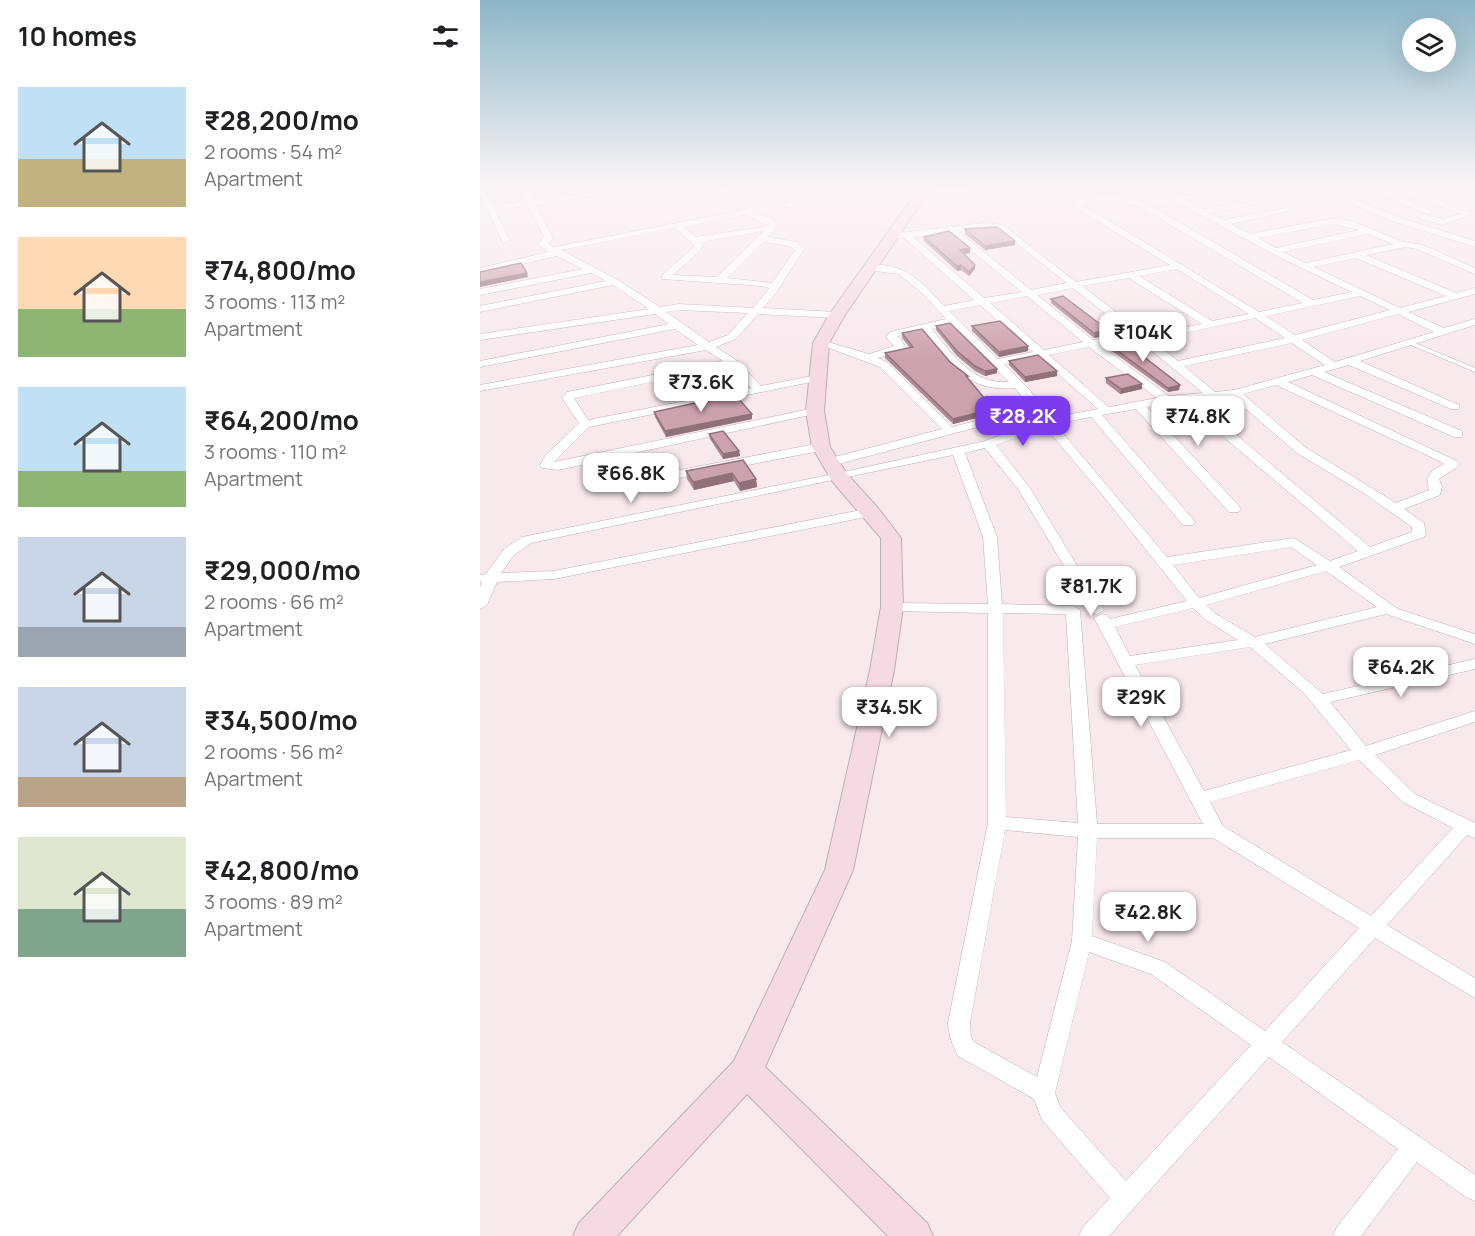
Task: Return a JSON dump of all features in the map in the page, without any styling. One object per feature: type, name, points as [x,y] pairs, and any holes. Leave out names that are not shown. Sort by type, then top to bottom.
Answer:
[{"type":"main road","points":[[592,1236],[746,1071],[839,870],[882,670],[892,607],[891,538],[830,462],[815,411],[817,378],[821,343],[837,315],[870,268],[891,245]]},
{"type":"main road","points":[[746,1071],[914,1236]]},
{"type":"street","points":[[543,245],[615,282],[656,309],[676,326],[732,362],[759,390]]},
{"type":"street","points":[[480,271],[587,245]]},
{"type":"street","points":[[697,245],[698,248],[665,277],[768,283],[774,286]]},
{"type":"street","points":[[720,280],[756,245]]},
{"type":"street","points":[[480,388],[708,346],[732,337],[773,291],[774,286],[800,249],[796,245]]},
{"type":"street","points":[[910,245],[983,302],[1102,413],[1188,522]]},
{"type":"street","points":[[970,245],[1092,344],[1167,400]]},
{"type":"street","points":[[1021,245],[1141,336],[1212,395]]},
{"type":"street","points":[[1142,245],[1259,316],[1333,365]]},
{"type":"street","points":[[1211,245],[1312,304]]},
{"type":"street","points":[[1264,245],[1443,332]]},
{"type":"street","points":[[1275,251],[1304,245]]},
{"type":"street","points":[[1305,266],[1402,245],[1413,245],[1475,271]]},
{"type":"street","points":[[480,261],[521,255],[540,258]]},
{"type":"street","points":[[1357,255],[1455,296]]},
{"type":"street","points":[[942,309],[1178,266]]},
{"type":"street","points":[[870,268],[902,272],[1018,384],[1196,603],[1211,617],[1253,642],[1310,690],[1363,753],[1409,798],[1470,828],[1372,926],[1092,1236]]},
{"type":"street","points":[[480,292],[593,270]]},
{"type":"street","points":[[1130,274],[1211,325]]},
{"type":"street","points":[[480,309],[615,282]]},
{"type":"street","points":[[1175,364],[1294,339],[1475,291]]},
{"type":"street","points":[[995,363],[1259,316],[1362,293]]},
{"type":"street","points":[[480,337],[679,306],[837,315]]},
{"type":"street","points":[[868,358],[900,348],[891,337],[894,334],[953,321]]},
{"type":"street","points":[[610,454],[611,485],[617,486],[830,462],[958,451],[988,444],[1047,422],[1167,400],[1235,393],[1350,362],[1475,322]]},
{"type":"street","points":[[480,364],[676,326]]},
{"type":"street","points":[[925,327],[951,358],[973,378],[996,386],[1018,384]]},
{"type":"street","points":[[821,343],[884,365],[950,431]]},
{"type":"street","points":[[585,424],[568,398],[571,394],[732,362]]},
{"type":"street","points":[[1350,362],[1455,407]]},
{"type":"street","points":[[1315,372],[1458,434]]},
{"type":"street","points":[[815,411],[558,466],[546,465],[550,458],[585,424],[817,378]]},
{"type":"street","points":[[1277,381],[1437,454],[1453,464],[1437,473],[1433,479],[1435,492],[1394,509]]},
{"type":"street","points":[[892,607],[1073,610],[1102,617],[1196,603],[1329,566],[1419,534],[1419,526],[1370,491],[1301,450],[1235,393]]},
{"type":"street","points":[[1190,398],[1230,436],[1369,553]]},
{"type":"street","points":[[1139,405],[1234,509]]},
{"type":"street","points":[[480,605],[486,578],[507,551],[533,538],[1038,408]]},
{"type":"street","points":[[988,444],[1024,488],[1102,617],[1216,831],[1475,989]]},
{"type":"street","points":[[958,451],[990,537],[995,610],[998,823],[959,1023],[960,1038],[966,1049],[1044,1093]]},
{"type":"street","points":[[486,578],[529,578],[554,575],[871,512]]},
{"type":"street","points":[[1162,562],[1290,542],[1298,543],[1388,609],[1475,639]]},
{"type":"street","points":[[1125,662],[1253,642],[1388,609]]},
{"type":"street","points":[[1073,610],[1088,831],[1082,941],[1044,1093],[1050,1113],[1126,1198]]},
{"type":"street","points":[[1318,700],[1475,664]]},
{"type":"street","points":[[1198,799],[1363,753],[1475,716]]},
{"type":"street","points":[[998,823],[1088,831],[1216,831]]},
{"type":"street","points":[[1082,941],[1158,968],[1475,1188]]},
{"type":"street","points":[[1346,1236],[1414,1147]]},
{"type":"lane","points":[[1408,342],[1475,370]]},
{"type":"building","points":[[933,245],[966,245],[970,248],[960,250],[975,265],[969,272],[961,265],[957,266]]},
{"type":"building","points":[[521,263],[527,273],[480,282],[480,272]]},
{"type":"building","points":[[1063,296],[1108,330],[1094,333],[1051,299]]},
{"type":"building","points":[[1000,321],[1028,346],[999,352],[972,326]]},
{"type":"building","points":[[950,323],[997,369],[985,371],[957,351],[936,326]]},
{"type":"building","points":[[922,329],[950,362],[968,376],[966,376],[985,399],[996,408],[953,419],[885,353],[913,347],[902,333]]},
{"type":"building","points":[[1121,339],[1180,385],[1168,388],[1106,342]]},
{"type":"building","points":[[1038,355],[1057,371],[1025,377],[1009,361]]},
{"type":"building","points":[[1128,374],[1142,384],[1121,389],[1106,378]]},
{"type":"building","points":[[737,397],[752,414],[665,431],[654,412],[700,402]]},
{"type":"building","points":[[723,431],[739,451],[723,454],[709,434]]},
{"type":"building","points":[[743,460],[756,479],[739,483],[732,473],[693,482],[686,471]]}]
